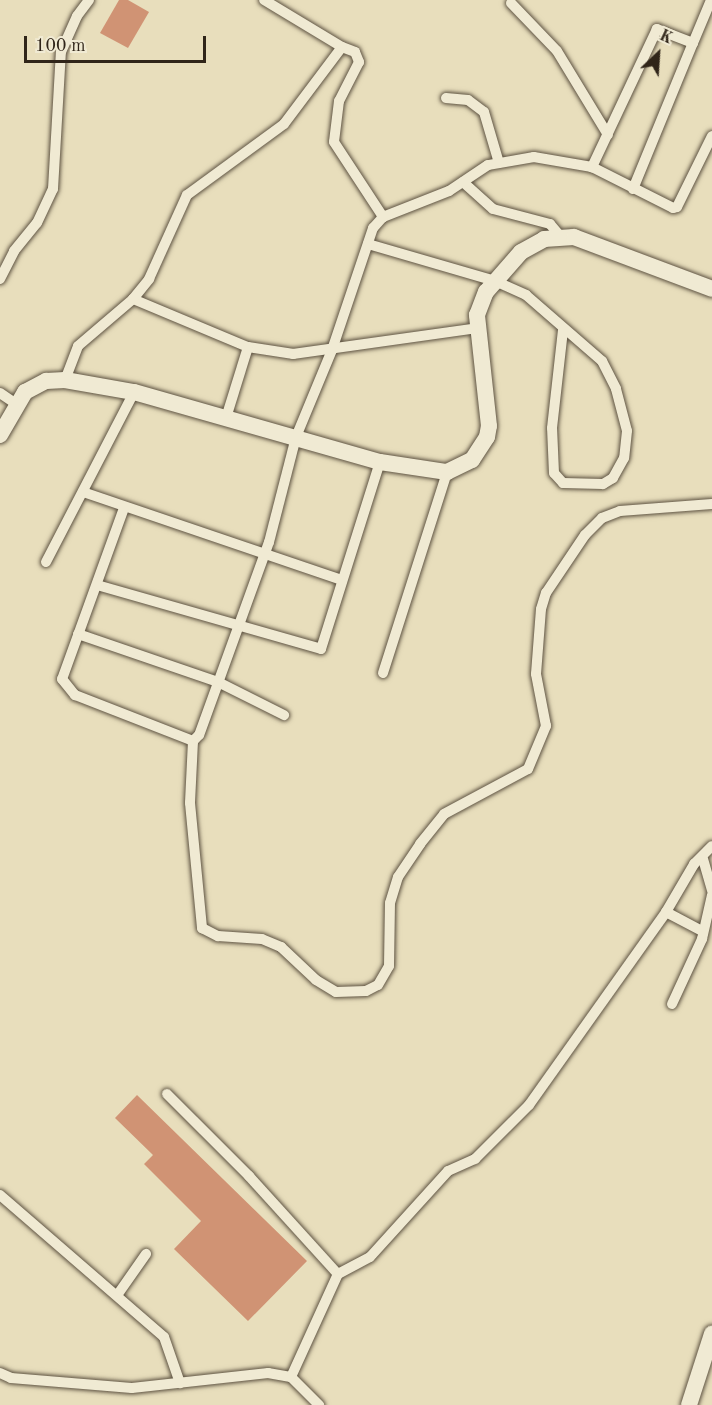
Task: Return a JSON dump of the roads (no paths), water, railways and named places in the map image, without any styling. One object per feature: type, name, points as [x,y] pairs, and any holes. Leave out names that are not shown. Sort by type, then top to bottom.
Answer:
[{"type":"street","points":[[0,279],[14,251],[37,223],[53,189],[62,52],[72,25],[89,0]]},
{"type":"street","points":[[264,0],[342,47],[355,52],[359,62],[339,102],[334,142],[383,217]]},
{"type":"street","points":[[633,189],[711,0]]},
{"type":"street","points":[[511,3],[557,51],[608,135]]},
{"type":"street","points":[[592,167],[657,29],[693,43]]},
{"type":"street","points":[[65,380],[78,346],[133,299],[149,279],[187,195],[284,124],[342,47]]},
{"type":"street","points":[[446,98],[468,99],[484,112],[499,163]]},
{"type":"street","points":[[712,135],[677,207],[666,208],[592,167],[534,157],[488,165],[464,182],[383,217],[373,228],[332,350],[296,437],[265,554],[199,735],[193,741],[190,803],[202,928],[218,936],[262,939],[280,947],[316,981],[336,992],[366,991],[386,976],[390,903],[398,877],[420,844],[444,814],[528,769],[546,726],[536,674],[541,609],[546,593],[585,536],[603,518],[620,511],[712,504]]},
{"type":"street","points":[[464,182],[494,209],[549,224],[561,237]]},
{"type":"street","points":[[0,435],[15,403],[37,384],[65,380],[134,392],[380,462],[447,472],[472,460],[487,437],[489,426],[477,328],[480,303],[495,281],[531,245],[561,237],[592,243],[712,289]]},
{"type":"street","points":[[368,244],[495,281],[526,295],[563,330],[603,361],[625,417],[624,458],[613,478],[603,484],[564,483],[554,473],[552,428],[563,330]]},
{"type":"street","points":[[133,299],[248,347],[293,354],[477,328]]},
{"type":"street","points":[[226,418],[248,347]]},
{"type":"street","points":[[46,562],[134,392]]},
{"type":"street","points":[[0,393],[15,403]]},
{"type":"street","points":[[97,585],[237,628],[321,649],[380,462]]},
{"type":"street","points":[[383,673],[447,472]]},
{"type":"street","points":[[83,492],[124,508],[341,580]]},
{"type":"street","points":[[124,508],[97,585],[62,673],[68,691],[193,741]]},
{"type":"street","points":[[78,634],[218,682],[284,715]]},
{"type":"street","points":[[291,1377],[338,1274],[370,1257],[448,1171],[475,1159],[529,1105],[666,912],[694,864],[703,860],[712,846]]},
{"type":"street","points":[[672,1004],[702,939],[712,893],[703,860]]},
{"type":"street","points":[[666,912],[702,931]]},
{"type":"street","points":[[167,1094],[249,1176],[338,1274]]},
{"type":"street","points":[[0,1195],[118,1294],[164,1337],[180,1383]]},
{"type":"street","points":[[118,1294],[146,1254]]},
{"type":"street","points":[[689,1405],[712,1334]]},
{"type":"street","points":[[0,1373],[11,1378],[122,1387],[268,1373],[291,1377],[319,1405]]}]
